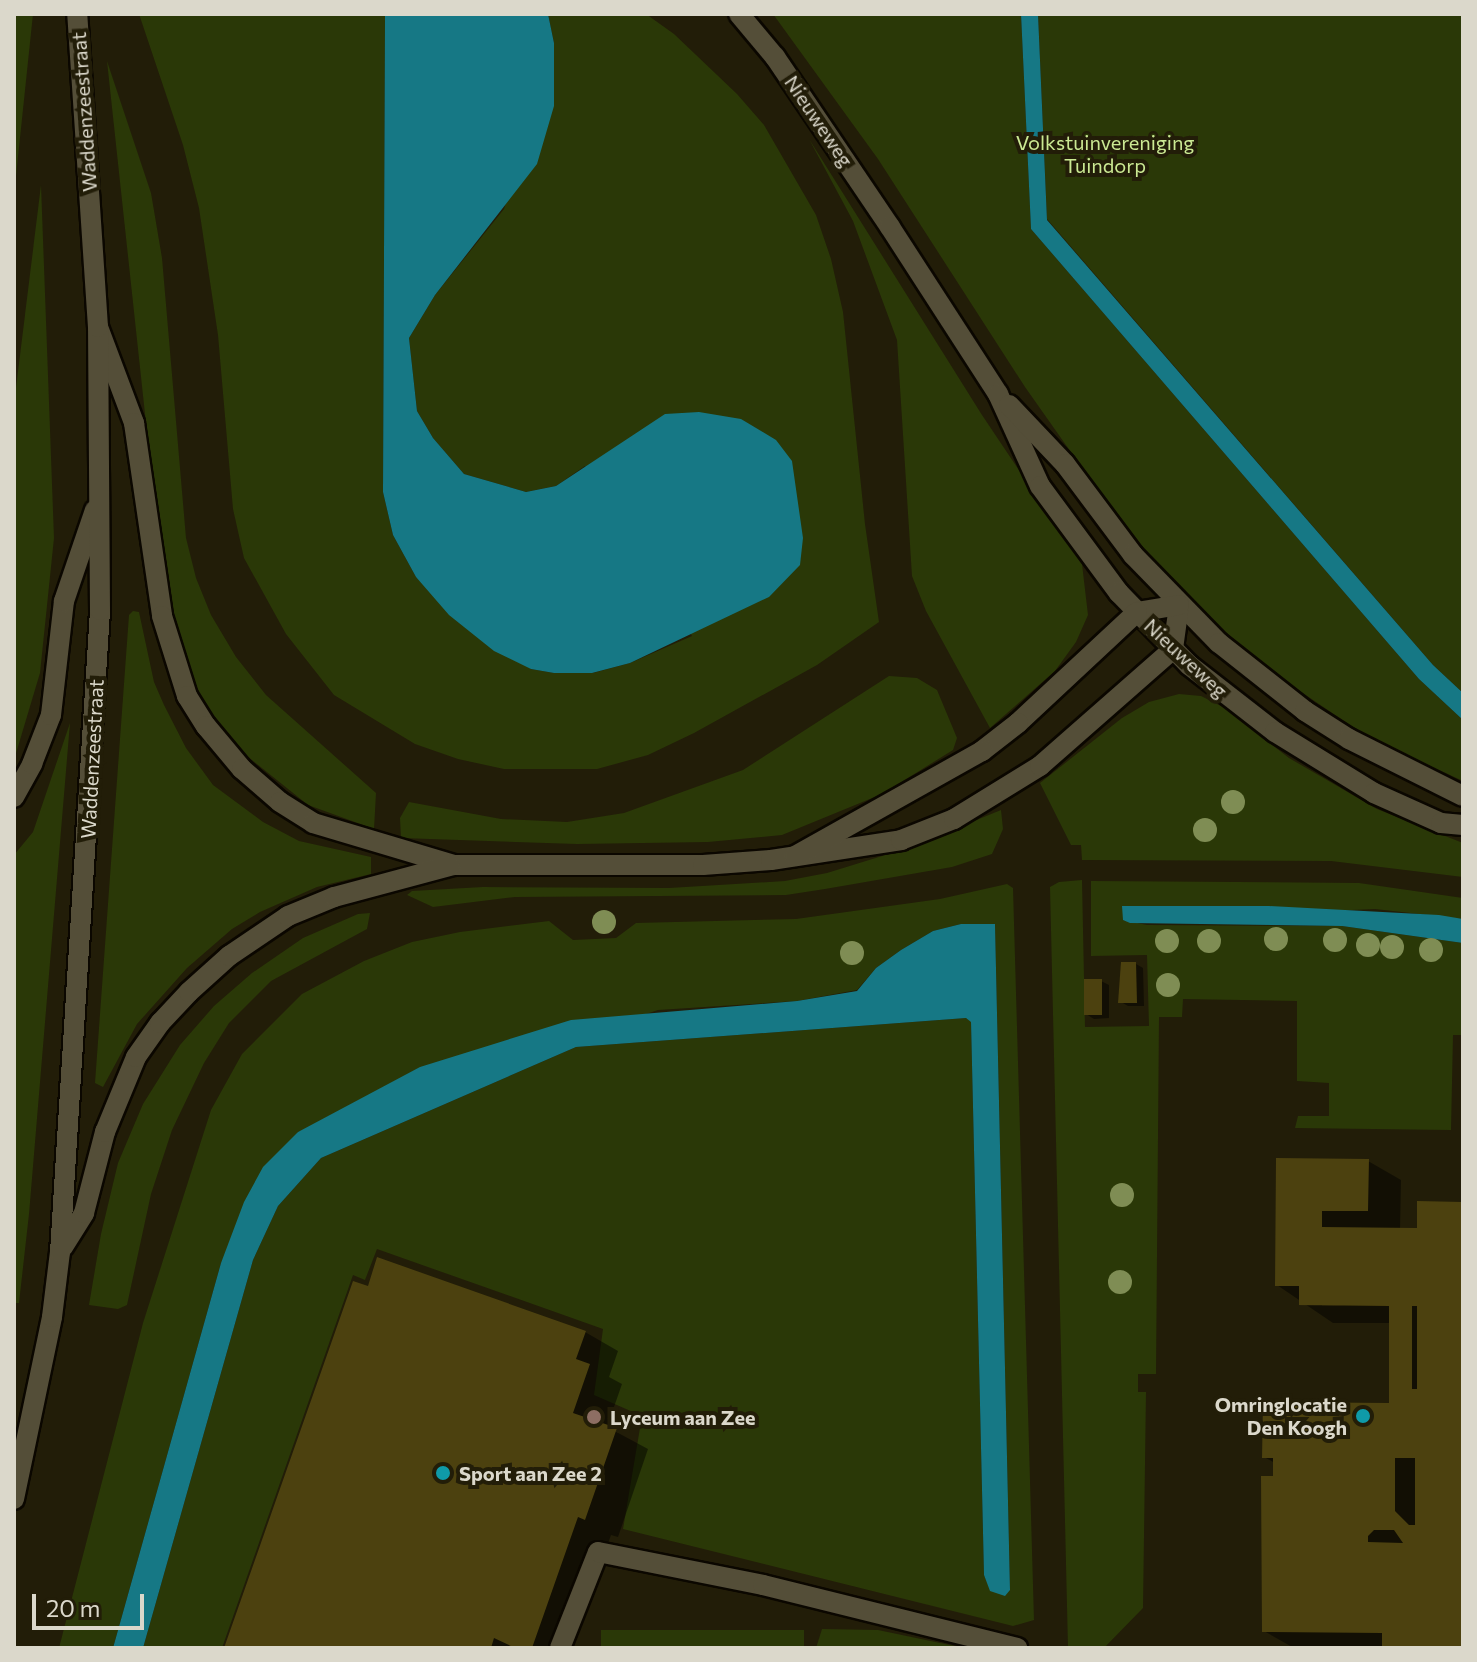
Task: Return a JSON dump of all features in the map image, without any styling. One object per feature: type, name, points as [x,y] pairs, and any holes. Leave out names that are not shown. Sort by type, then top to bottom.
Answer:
[{"type":"main road","name":"Waddenzeestraat","points":[[14,1499],[52,1317],[60,1252],[96,686],[101,494],[98,327],[77,14]]},
{"type":"main road","name":"Nieuweweg","points":[[739,14],[775,57],[998,394],[1040,486],[1085,550],[1137,612],[1173,649],[1231,700],[1321,762],[1427,817],[1463,825]]},
{"type":"main road","points":[[98,327],[134,423],[162,616],[187,696],[206,726],[242,769],[280,802],[313,823],[454,865]]},
{"type":"main road","name":"Nieuweweg","points":[[998,394],[1065,464],[1133,555],[1219,643],[1305,711],[1349,739],[1463,796]]},
{"type":"main road","points":[[14,797],[32,764],[51,715],[64,601],[101,494]]},
{"type":"main road","points":[[60,1252],[84,1213],[105,1132],[136,1057],[160,1023],[189,992],[238,949],[288,916],[334,897],[454,865],[703,865],[795,856],[901,840],[954,819],[1040,766],[1173,649],[1179,605],[1137,612],[1018,723],[982,751],[795,856]]},
{"type":"main road","points":[[560,1648],[598,1552],[763,1585],[1017,1648]]},
{"type":"green space","points":[[14,14],[33,14],[14,195]]},
{"type":"green space","points":[[139,14],[385,14],[383,492],[393,535],[416,577],[531,669],[554,673],[593,673],[630,663],[692,636],[585,466],[556,486],[526,492],[464,474],[433,438],[417,411],[409,338],[435,295],[504,209],[554,43],[548,14],[646,14],[674,34],[737,94],[764,125],[816,215],[831,259],[843,312],[865,524],[879,622],[817,665],[694,733],[648,755],[597,769],[504,769],[458,759],[415,744],[334,695],[286,634],[244,558],[233,509],[218,335],[199,208],[183,145]]},
{"type":"green space","points":[[773,14],[1021,14],[1031,229],[1419,679],[1463,720],[1463,781],[1369,738],[1288,683],[1211,621],[1160,570],[1111,509],[1025,387],[878,159]]},
{"type":"green space","name":"Volkstuinvereniging Tuindorp","points":[[1038,14],[1463,14],[1463,693],[1433,665],[1047,219]]},
{"type":"green space","points":[[107,61],[151,193],[162,258],[186,538],[196,578],[211,615],[236,657],[266,695],[376,793],[374,829],[308,805],[232,744],[198,694],[183,656],[163,581]]},
{"type":"green space","points":[[809,139],[982,415],[1082,564],[1088,615],[1076,642],[1055,671],[990,728],[926,611],[912,576],[897,340],[853,221]]},
{"type":"green space","points":[[41,185],[54,538],[40,673],[14,760],[14,404]]},
{"type":"green space","points":[[133,611],[139,612],[154,682],[164,705],[186,748],[213,785],[263,822],[299,841],[371,857],[371,874],[317,887],[260,912],[232,929],[187,968],[137,1024],[103,1087],[95,1083],[129,615]]},
{"type":"green space","points":[[889,676],[917,678],[937,690],[957,738],[953,750],[882,794],[782,835],[708,842],[577,844],[401,838],[400,818],[409,802],[501,819],[567,822],[624,813],[743,770]]},
{"type":"green space","points":[[1179,694],[1201,696],[1223,707],[1289,758],[1377,809],[1463,843],[1463,877],[1331,861],[1082,860],[1081,845],[1071,845],[1040,783],[1122,718],[1149,702]]},
{"type":"green space","points":[[70,723],[29,1214],[19,1303],[14,1303],[14,855],[33,832]]},
{"type":"green space","points":[[1001,810],[1003,829],[992,854],[952,867],[786,895],[515,897],[433,907],[407,895],[412,891],[483,887],[669,888],[785,881],[827,873],[908,848]]},
{"type":"green space","points":[[1082,880],[1085,1027],[1149,1026],[1147,955],[1091,956],[1091,881],[1359,883],[1463,898],[1463,919],[1375,909],[1123,920],[1147,925],[1342,926],[1463,943],[1463,1035],[1453,1035],[1451,1130],[1295,1128],[1298,1116],[1329,1116],[1329,1083],[1297,1081],[1297,1001],[1183,999],[1182,1017],[1159,1017],[1156,1374],[1138,1374],[1138,1392],[1146,1392],[1143,1608],[1104,1648],[1068,1648],[1050,887],[1059,882]]},
{"type":"green space","name":"Lyceum aan Zee","points":[[1007,884],[1013,888],[1034,1620],[1013,1626],[623,1529],[642,1416],[594,1395],[603,1329],[377,1249],[365,1280],[353,1275],[222,1648],[143,1648],[253,1260],[278,1206],[321,1158],[576,1047],[966,1018],[971,1021],[984,1575],[991,1591],[1010,1590],[995,924],[961,924],[933,931],[901,950],[876,968],[857,990],[797,1001],[658,1010],[298,1132],[221,1263],[113,1648],[59,1648],[143,1323],[211,1110],[242,1054],[302,994],[364,961],[412,942],[460,932],[549,921],[573,940],[616,938],[636,923],[796,919],[940,899]]},
{"type":"green space","points":[[370,913],[367,929],[271,981],[229,1023],[204,1063],[172,1130],[151,1194],[127,1305],[118,1309],[89,1305],[101,1234],[118,1163],[143,1104],[180,1045],[214,1006],[252,973],[303,938],[358,914]]},
{"type":"green space","points":[[822,1629],[878,1630],[964,1648],[816,1648]]},
{"type":"green space","points":[[601,1630],[804,1630],[804,1648],[601,1648]]},
{"type":"water","points":[[385,14],[548,14],[554,43],[554,106],[537,164],[435,295],[409,338],[417,411],[433,438],[464,474],[526,492],[556,486],[665,414],[699,412],[741,419],[776,440],[792,461],[803,538],[800,565],[769,597],[630,663],[592,673],[554,673],[531,669],[494,651],[449,615],[416,577],[393,535],[383,492]]},
{"type":"water","points":[[1021,14],[1038,14],[1047,220],[1433,665],[1463,693],[1463,720],[1419,679],[1031,229]]},
{"type":"water","points":[[1122,906],[1269,906],[1439,915],[1463,919],[1463,943],[1342,926],[1130,923],[1123,920]]},
{"type":"water","points":[[961,924],[995,924],[1010,1590],[1005,1596],[990,1591],[984,1575],[971,1022],[966,1018],[576,1047],[321,1158],[278,1206],[253,1260],[143,1648],[113,1648],[221,1263],[244,1202],[263,1167],[298,1132],[420,1067],[571,1020],[797,1001],[857,991],[876,968],[901,950],[933,931]]},
{"type":"building","points":[[1121,962],[1136,962],[1137,1003],[1118,1003]]},
{"type":"building","points":[[1084,979],[1102,979],[1102,1015],[1084,1015]]},
{"type":"building","name":"Omringlocatie Den Koogh","points":[[1276,1158],[1369,1159],[1368,1211],[1322,1211],[1322,1227],[1417,1228],[1417,1201],[1463,1202],[1463,1648],[1382,1648],[1382,1633],[1262,1632],[1261,1476],[1273,1476],[1273,1458],[1262,1458],[1263,1402],[1389,1403],[1389,1306],[1299,1305],[1299,1286],[1275,1286]],"holes":[[[1412,1306],[1417,1306],[1417,1389],[1412,1389]],[[1395,1458],[1415,1458],[1415,1525],[1409,1525],[1395,1511]],[[1374,1530],[1394,1530],[1403,1543],[1368,1542],[1368,1536]]]},
{"type":"building","name":"Sport aan Zee 2","points":[[377,1257],[586,1331],[576,1359],[590,1364],[573,1413],[617,1428],[585,1520],[578,1517],[532,1648],[515,1648],[494,1638],[491,1648],[224,1648],[353,1281],[368,1286]]},
{"type":"place","name":"Omringlocatie Den Koogh","points":[[1363,1416]]},
{"type":"place","name":"Lyceum aan Zee","points":[[594,1417]]},
{"type":"place","name":"Sport aan Zee 2","points":[[443,1473]]}]
